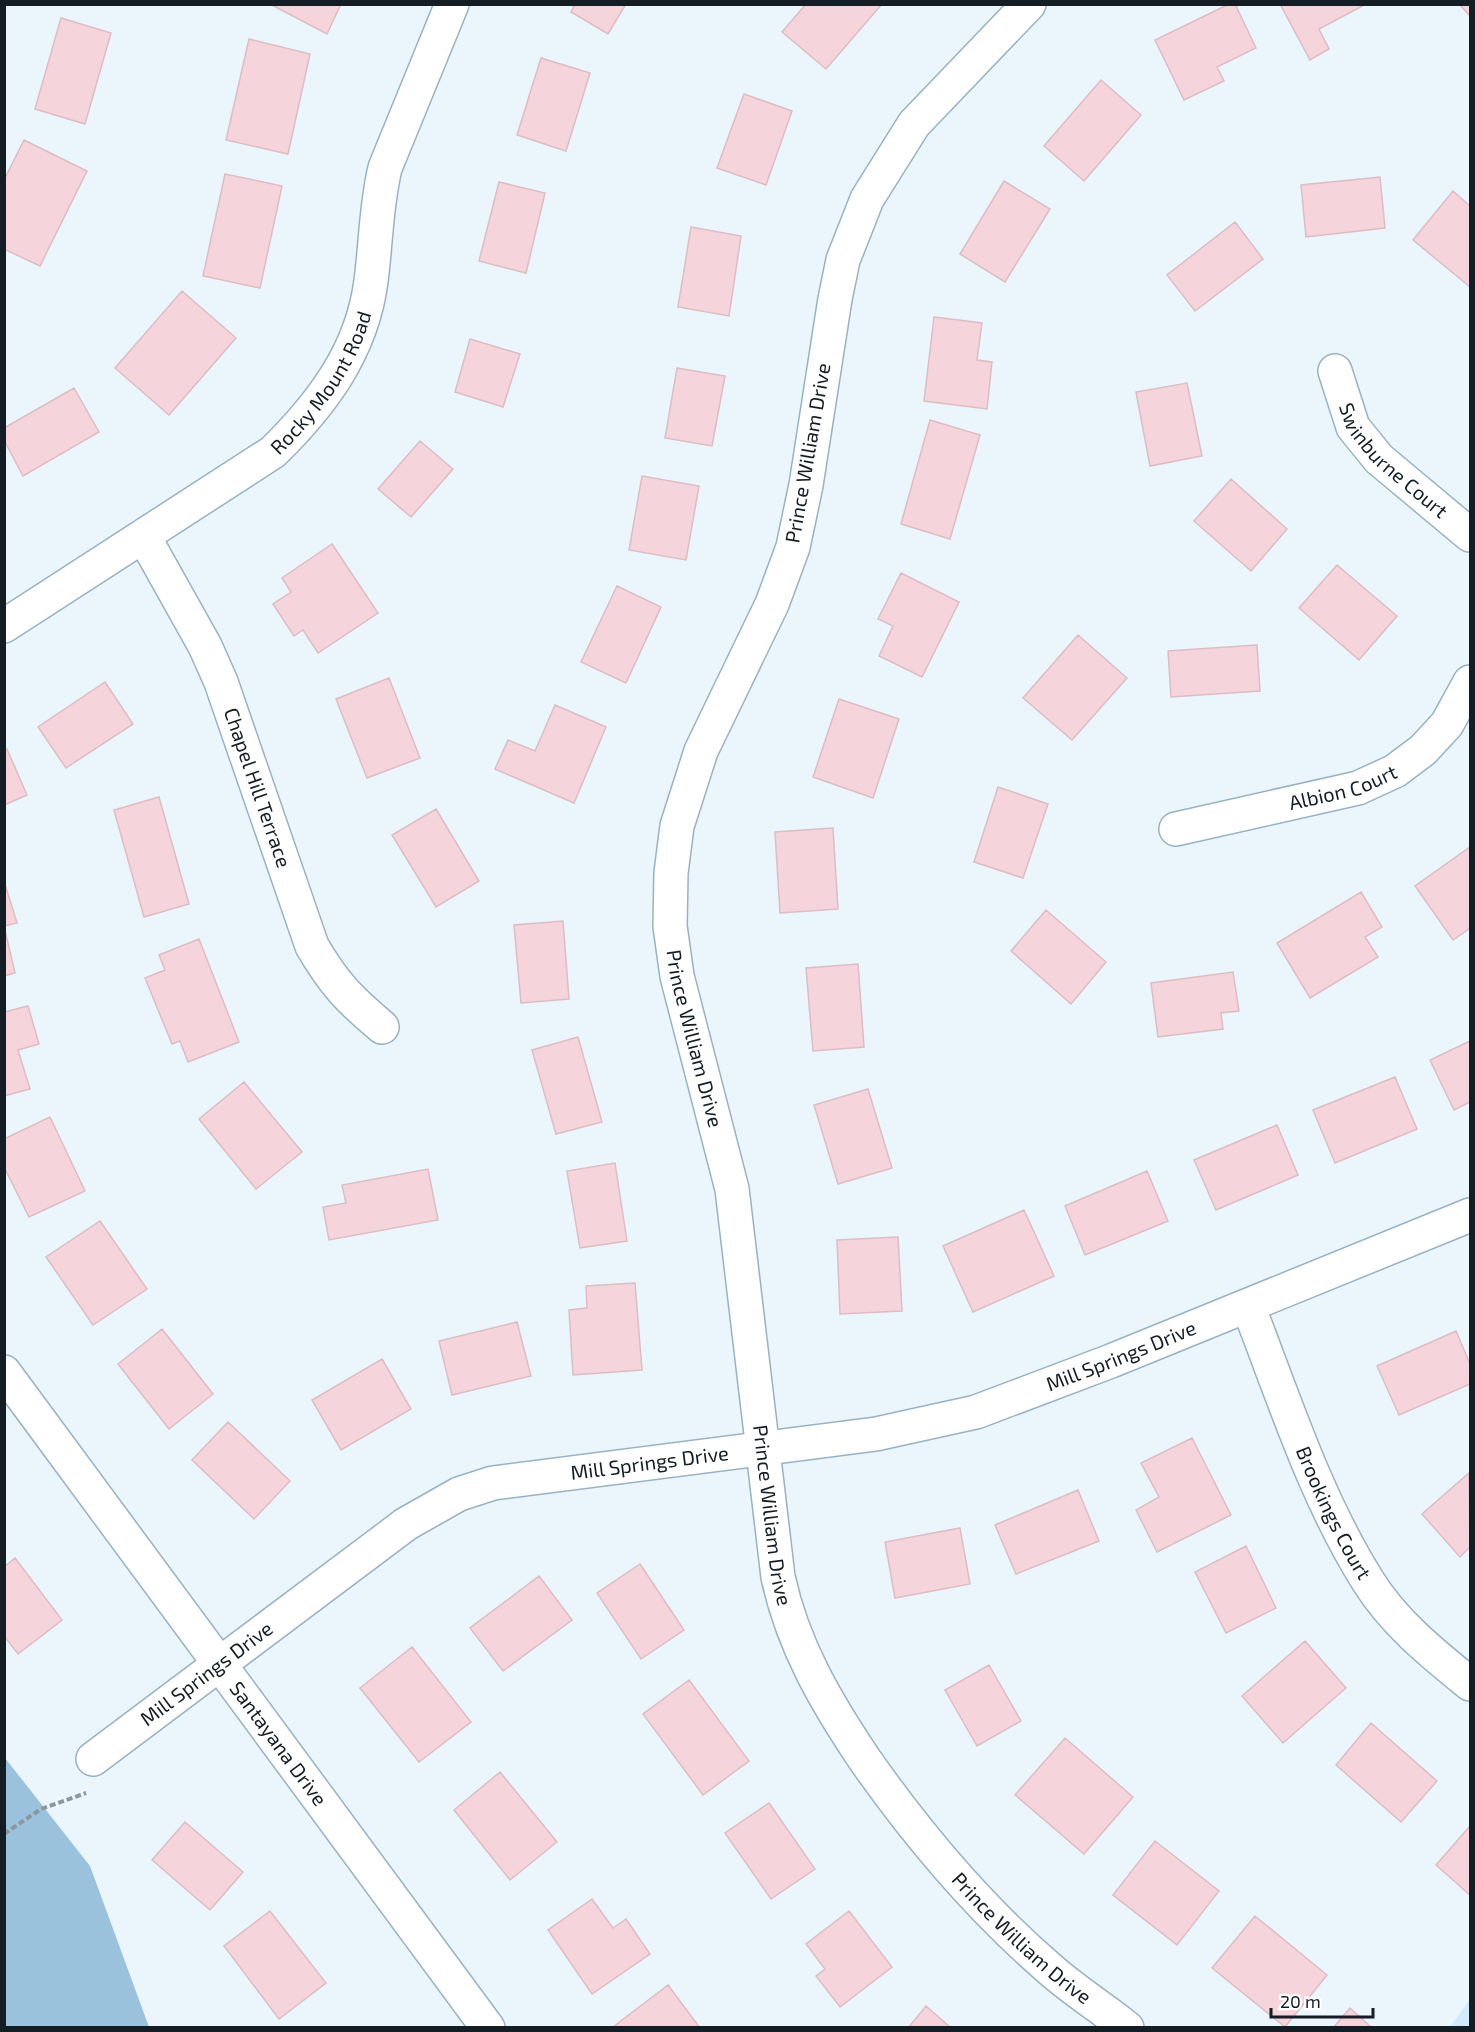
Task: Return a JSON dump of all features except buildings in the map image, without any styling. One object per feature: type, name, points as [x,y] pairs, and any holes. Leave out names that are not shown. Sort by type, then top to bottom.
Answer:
[{"type":"street","name":"Rocky Mount Road","points":[[4,626],[273,452],[308,418],[336,378],[355,339],[371,282],[378,195],[385,168],[452,4]]},
{"type":"street","name":"Prince William Drive","points":[[1029,4],[914,124],[867,199],[843,260],[806,485],[793,547],[772,604],[701,751],[677,826],[671,873],[670,905],[677,976],[732,1189],[778,1577],[785,1610],[809,1669],[838,1720],[905,1818],[973,1896],[1052,1971],[1127,2028]]},
{"type":"street","name":"Swinburne Court","points":[[1335,371],[1353,427],[1379,459],[1470,535]]},
{"type":"street","name":"Chapel Hill Terrace","points":[[144,537],[205,646],[221,682],[312,946],[332,980],[345,996],[382,1027]]},
{"type":"street","name":"Albion Court","points":[[1176,829],[1358,788],[1395,771],[1423,750],[1447,724],[1470,682]]},
{"type":"street","name":"Mill Springs Drive","points":[[93,1759],[406,1524],[459,1494],[522,1478],[876,1434],[976,1412],[1248,1306],[1470,1215]]},
{"type":"street","name":"Brookings Court","points":[[1248,1306],[1326,1502],[1368,1582],[1403,1626],[1470,1684]]},
{"type":"street","name":"Santayana Drive","points":[[4,1372],[488,2028]]},
{"type":"path","points":[[4,1834],[41,1809],[85,1794],[96,1786],[98,1779],[93,1759]]},
{"type":"shaded area","points":[[5,1758],[90,1866],[149,2027],[5,2027]]},
{"type":"shaded area","points":[[1470,1999],[1470,2027],[1450,2027]]}]
